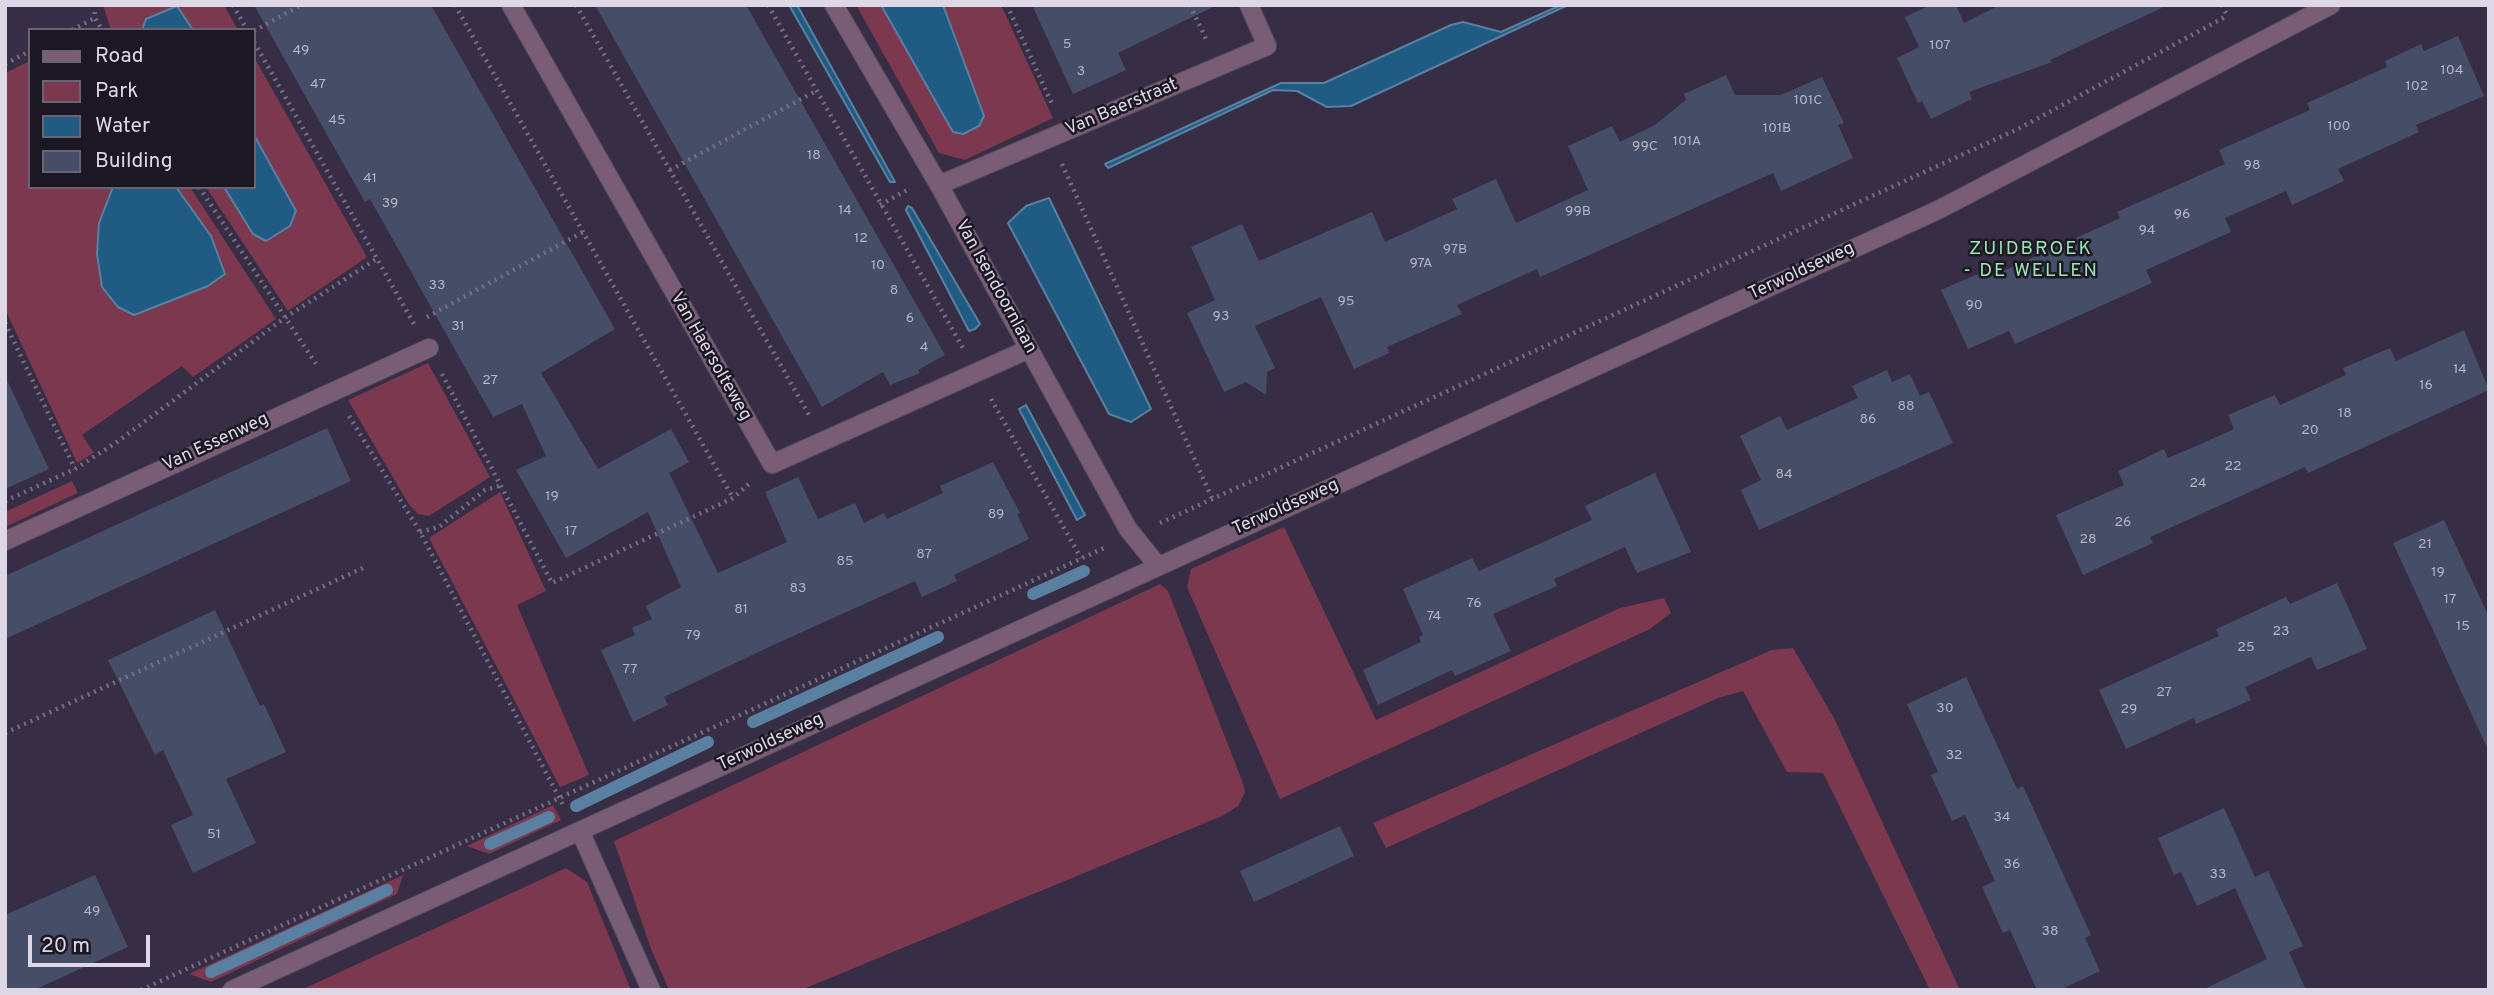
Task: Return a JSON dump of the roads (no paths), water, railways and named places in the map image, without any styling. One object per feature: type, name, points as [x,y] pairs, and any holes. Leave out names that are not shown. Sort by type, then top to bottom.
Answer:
[{"type":"street","name":"Van Haersolteweg","points":[[511,5],[772,464],[1029,349]]},
{"type":"street","name":"Van Isendoornlaan","points":[[834,5],[939,185],[1133,535],[1158,566]]},
{"type":"street","name":"Terwoldseweg","points":[[232,990],[1938,210],[2305,11],[2331,5]]},
{"type":"street","name":"Van Baerstraat","points":[[939,185],[1268,46],[1252,6]]},
{"type":"street","name":"Van Essenweg","points":[[5,541],[429,348]]},
{"type":"street","points":[[580,831],[651,990]]},
{"type":"water","points":[[789,5],[797,5],[895,182],[890,182]]},
{"type":"water","points":[[881,5],[943,5],[984,116],[979,126],[963,134],[953,132]]},
{"type":"water","points":[[1561,5],[1568,5],[1351,106],[1327,107],[1297,91],[1273,90],[1108,168],[1105,164],[1281,83],[1324,83],[1451,25],[1463,22],[1501,32]]},
{"type":"water","points":[[177,6],[192,28],[143,28],[146,19]]},
{"type":"water","points":[[256,139],[296,211],[290,226],[266,241],[253,234],[225,189],[256,189]]},
{"type":"water","points":[[112,189],[177,189],[211,236],[225,274],[208,286],[134,315],[118,307],[102,287],[97,254],[99,223]]},
{"type":"water","points":[[1049,198],[1151,409],[1131,422],[1109,414],[1008,223],[1026,206]]},
{"type":"water","points":[[908,206],[912,208],[980,324],[975,329],[969,331],[906,210]]},
{"type":"water","points":[[1026,405],[1085,515],[1077,520],[1019,409]]},
{"type":"waterway","points":[[1033,594],[1084,571]]},
{"type":"waterway","points":[[753,722],[938,637]]},
{"type":"waterway","points":[[576,806],[708,742]]},
{"type":"waterway","points":[[490,844],[549,817]]},
{"type":"waterway","points":[[211,972],[387,890]]},
{"type":"district","name":"ZUIDBROEK - DE WELLEN","points":[[2031,261]]}]
